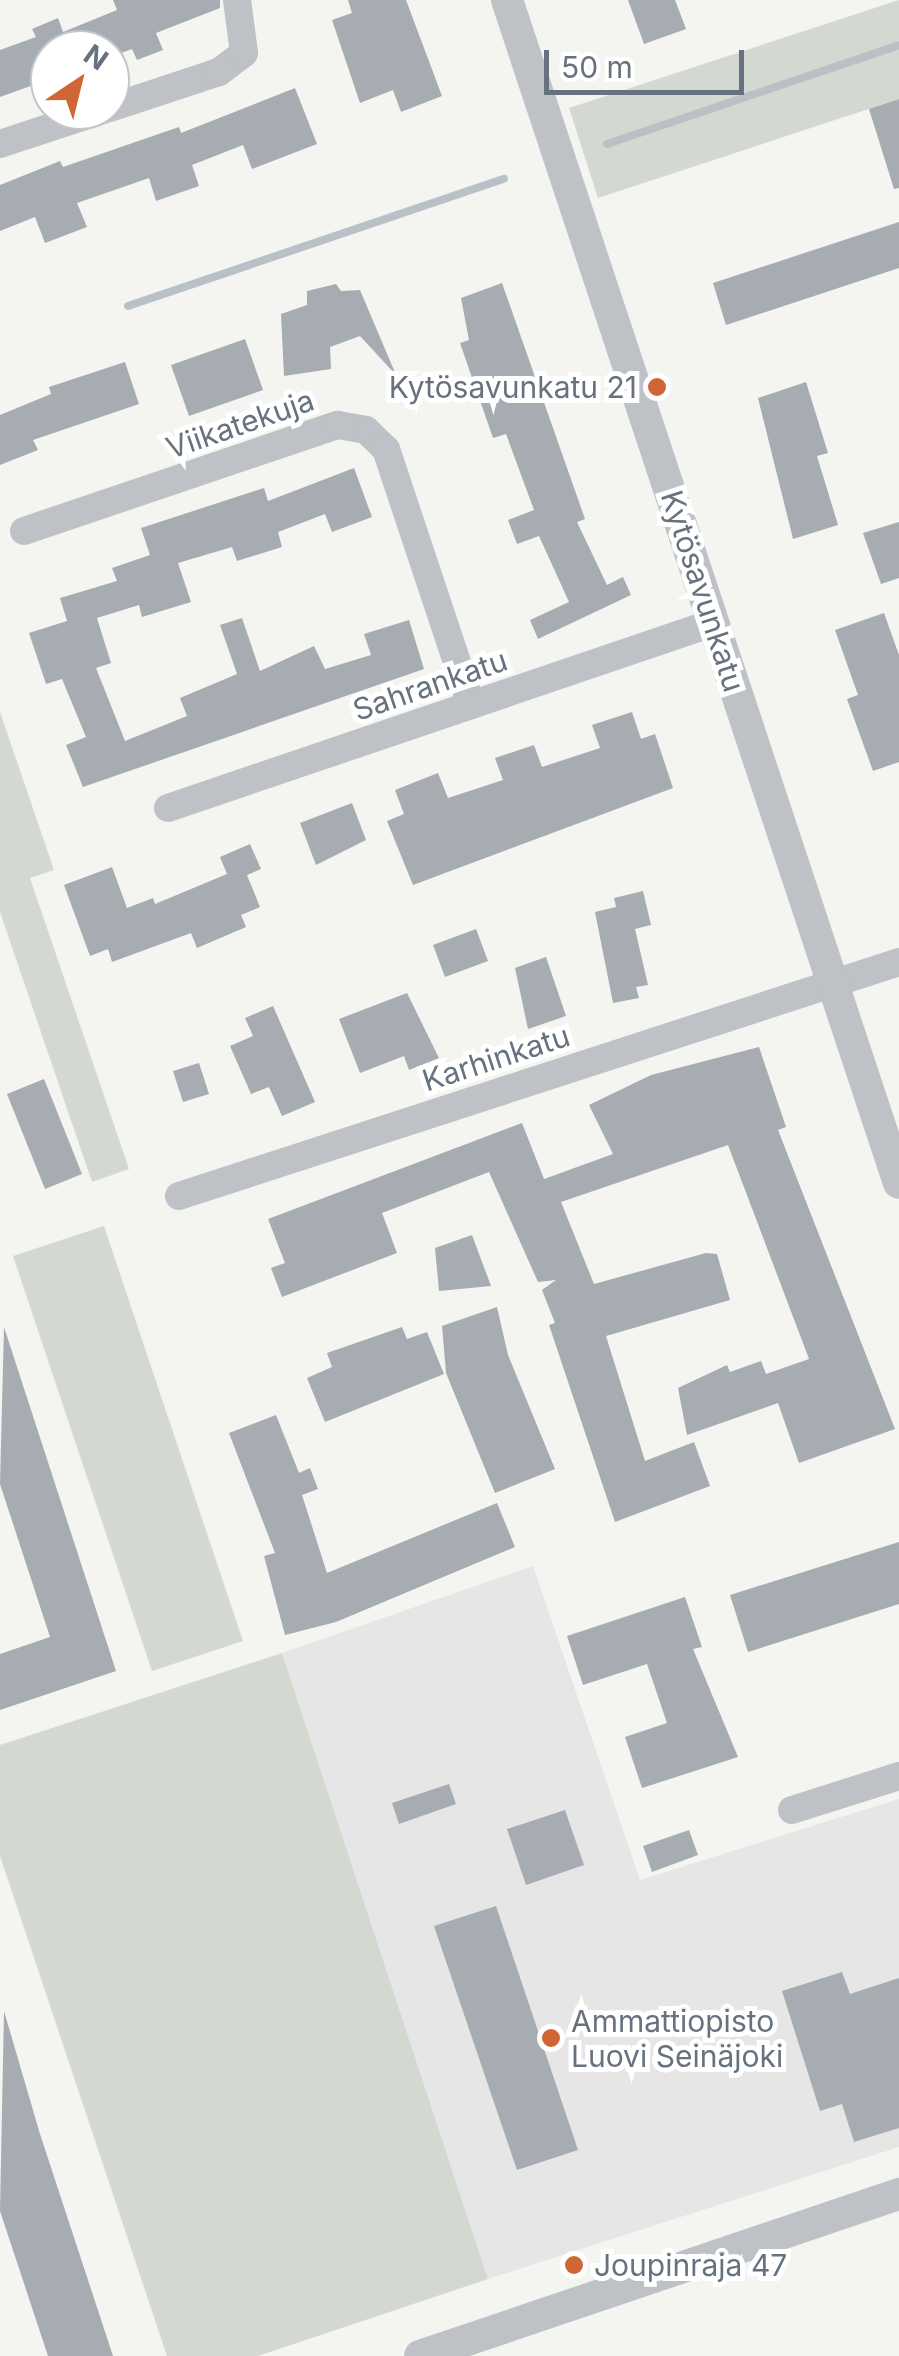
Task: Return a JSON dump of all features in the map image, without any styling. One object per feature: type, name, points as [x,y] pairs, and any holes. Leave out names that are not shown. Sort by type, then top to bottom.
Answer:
[{"type":"street","points":[[130,101],[220,72],[244,54],[237,0]]},
{"type":"street","name":"Kytösavunkatu","points":[[507,0],[899,1183]]},
{"type":"street","points":[[0,144],[43,130]]},
{"type":"street","name":"Viikatekuja","points":[[24,531],[338,425],[366,430],[386,449],[471,706]]},
{"type":"street","name":"Sahrankatu","points":[[168,808],[713,623]]},
{"type":"street","name":"Karhinkatu","points":[[178,1196],[899,962]]},
{"type":"street","points":[[792,1810],[899,1776]]},
{"type":"street","points":[[420,2356],[899,2194]]},
{"type":"shaded area","points":[[899,0],[899,99],[598,198],[569,108]]},
{"type":"shaded area","points":[[0,712],[54,870],[30,878],[129,1169],[92,1182],[0,912]]},
{"type":"shaded area","points":[[104,1226],[243,1641],[152,1671],[13,1256]]},
{"type":"shaded area","name":"Ammattiopisto Luovi Seinäjoki","points":[[533,1566],[640,1880],[899,1799],[899,2147],[488,2279],[282,1653]]},
{"type":"shaded area","points":[[282,1653],[488,2279],[258,2356],[167,2356],[0,1856],[0,1745]]},
{"type":"building","points":[[113,0],[220,0],[220,8],[156,33],[163,50],[137,60],[130,50],[130,30],[68,30],[117,10]]},
{"type":"building","points":[[348,0],[406,0],[442,96],[401,112],[393,90],[360,103],[332,20],[352,13]]},
{"type":"building","points":[[628,0],[675,0],[686,29],[644,44]]},
{"type":"building","points":[[58,18],[62,30],[32,29]]},
{"type":"building","points":[[30,39],[30,86],[0,97],[0,50]]},
{"type":"building","points":[[295,88],[317,144],[252,169],[243,145],[192,165],[199,186],[156,201],[149,178],[77,203],[87,227],[45,243],[35,217],[0,231],[0,185],[60,161],[63,167],[179,127],[181,133]]},
{"type":"building","points":[[899,99],[899,188],[894,189],[869,109]]},
{"type":"building","points":[[899,222],[899,268],[726,325],[713,283]]},
{"type":"building","points":[[502,283],[585,519],[577,522],[607,585],[623,577],[631,595],[538,639],[530,620],[569,602],[539,536],[517,544],[508,520],[534,510],[506,434],[493,438],[460,343],[469,340],[461,298]]},
{"type":"building","points":[[336,284],[341,291],[360,290],[396,375],[360,336],[330,347],[331,369],[284,376],[281,314],[307,305],[307,291]]},
{"type":"building","points":[[245,339],[263,390],[189,416],[171,365]]},
{"type":"building","points":[[125,362],[139,404],[33,440],[38,450],[0,465],[0,415],[51,394],[49,387]]},
{"type":"building","points":[[806,382],[828,453],[817,456],[838,525],[793,539],[758,398]]},
{"type":"building","points":[[354,468],[372,517],[332,532],[325,514],[278,532],[282,547],[237,561],[232,547],[178,563],[191,602],[142,617],[139,605],[97,618],[111,663],[96,668],[125,741],[187,716],[180,698],[237,674],[220,625],[242,618],[260,671],[314,646],[325,669],[371,655],[364,634],[409,620],[424,669],[83,787],[66,745],[86,737],[62,679],[46,684],[29,633],[67,621],[60,598],[117,581],[112,568],[150,555],[141,528],[264,488],[268,501]]},
{"type":"building","points":[[899,522],[899,578],[881,584],[863,533]]},
{"type":"building","points":[[884,613],[899,655],[899,762],[873,771],[847,699],[858,695],[835,630]]},
{"type":"building","points":[[632,712],[641,739],[655,734],[673,788],[413,885],[387,821],[404,814],[395,790],[438,773],[448,798],[503,780],[495,758],[534,745],[542,767],[600,748],[592,725]]},
{"type":"building","points":[[352,803],[366,840],[316,865],[300,823]]},
{"type":"building","points":[[250,844],[261,869],[247,875],[260,907],[241,915],[246,927],[197,948],[191,933],[112,962],[108,949],[90,956],[64,885],[112,867],[127,908],[153,898],[155,904],[227,874],[220,857]]},
{"type":"building","points":[[643,891],[651,925],[635,929],[648,985],[636,987],[639,998],[613,1003],[595,912],[616,907],[614,898]]},
{"type":"building","points":[[476,929],[488,961],[445,977],[433,945]]},
{"type":"building","points":[[546,957],[566,1016],[528,1029],[515,968]]},
{"type":"building","points":[[407,993],[439,1058],[409,1070],[404,1056],[360,1073],[339,1019]]},
{"type":"building","points":[[273,1006],[315,1102],[282,1116],[269,1087],[251,1094],[230,1046],[253,1036],[245,1018]]},
{"type":"building","points":[[759,1047],[786,1127],[778,1130],[895,1429],[799,1463],[778,1403],[687,1435],[678,1388],[727,1365],[730,1372],[761,1361],[766,1374],[809,1359],[728,1145],[561,1202],[594,1284],[706,1253],[717,1254],[730,1300],[606,1336],[645,1461],[694,1442],[710,1486],[615,1522],[549,1325],[555,1323],[542,1290],[556,1280],[538,1282],[489,1172],[382,1213],[397,1253],[282,1297],[271,1268],[285,1263],[268,1219],[522,1123],[544,1179],[613,1154],[589,1105],[651,1075]]},
{"type":"building","points":[[199,1063],[209,1094],[183,1102],[173,1071]]},
{"type":"building","points":[[44,1079],[82,1174],[45,1189],[7,1094]]},
{"type":"building","points":[[472,1235],[491,1286],[439,1291],[435,1248]]},
{"type":"building","points":[[497,1307],[508,1355],[555,1469],[495,1493],[446,1373],[442,1326]]},
{"type":"building","points":[[4,1327],[116,1671],[0,1710],[0,1654],[50,1637],[0,1484]]},
{"type":"building","points":[[402,1327],[407,1339],[427,1332],[444,1374],[325,1422],[307,1378],[332,1367],[327,1353]]},
{"type":"building","points":[[276,1415],[299,1473],[310,1468],[318,1489],[302,1495],[327,1573],[497,1503],[515,1547],[336,1622],[285,1635],[264,1556],[275,1553],[229,1433]]},
{"type":"building","points":[[899,1542],[899,1604],[748,1652],[730,1595]]},
{"type":"building","points":[[685,1597],[702,1647],[693,1649],[738,1757],[642,1788],[625,1737],[667,1723],[647,1664],[583,1685],[567,1636]]},
{"type":"building","points":[[449,1784],[456,1804],[399,1824],[392,1803]]},
{"type":"building","points":[[565,1810],[584,1865],[526,1885],[507,1829]]},
{"type":"building","points":[[689,1830],[698,1855],[652,1872],[643,1846]]},
{"type":"building","points":[[496,1906],[578,2150],[517,2170],[434,1926]]},
{"type":"building","points":[[842,1972],[850,1994],[899,1978],[899,2128],[854,2142],[842,2104],[820,2111],[782,1991]]},
{"type":"building","points":[[4,2011],[113,2356],[48,2356],[0,2211]]},
{"type":"waterway","points":[[607,144],[899,45]]},
{"type":"waterway","points":[[128,306],[504,179]]},
{"type":"place","name":"Kytösavunkatu 21","points":[[657,387]]},
{"type":"place","name":"Ammattiopisto Luovi Seinäjoki","points":[[551,2038]]},
{"type":"place","name":"Joupinraja 47","points":[[574,2265]]}]
